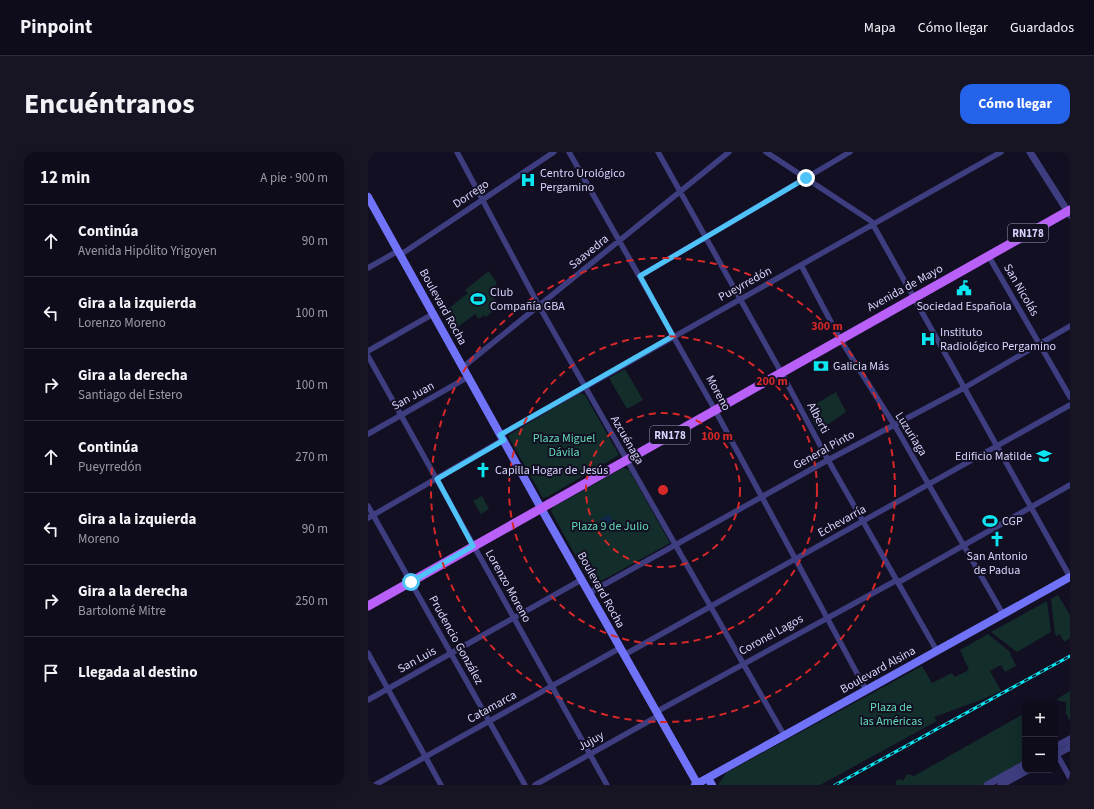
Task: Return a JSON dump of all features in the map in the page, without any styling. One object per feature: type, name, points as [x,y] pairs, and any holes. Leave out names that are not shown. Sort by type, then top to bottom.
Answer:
[{"type":"main road","name":"Boulevard Rocha","points":[[368,197],[697,785]]},
{"type":"main road","name":"Avenida de Mayo","points":[[626,459],[988,255],[1069,212]]},
{"type":"main road","name":"RN178","points":[[368,606],[626,459]]},
{"type":"main road","name":"Boulevard Alsina","points":[[697,785],[710,781],[784,735],[1070,577]]},
{"type":"street","name":"Azcuénaga","points":[[457,152],[539,306],[784,735]]},
{"type":"street","name":"Dorrego","points":[[368,268],[399,253],[554,152]]},
{"type":"street","name":"Moreno","points":[[569,152],[715,410],[794,560],[866,690]]},
{"type":"street","name":"Alberti","points":[[658,152],[741,298],[828,460],[937,651]]},
{"type":"street","name":"Saavedra","points":[[463,367],[729,152]]},
{"type":"street","points":[[766,152],[871,221],[1070,577]]},
{"type":"street","points":[[640,276],[850,152]]},
{"type":"street","name":"Pueyrredón","points":[[370,516],[437,479],[584,386],[1001,152]]},
{"type":"street","points":[[1030,152],[1069,212]]},
{"type":"street","name":"San Nicolás","points":[[988,255],[1070,397]]},
{"type":"street","name":"Luzuriaga","points":[[801,265],[840,339],[893,426],[898,431],[1003,614]]},
{"type":"street","points":[[368,351],[433,314]]},
{"type":"street","name":"General Pinto","points":[[589,593],[828,460],[964,388],[1070,326]]},
{"type":"street","name":"Lorenzo Moreno","points":[[368,356],[607,785]]},
{"type":"street","name":"San Juan","points":[[368,434],[468,377]]},
{"type":"street","name":"Echevarría","points":[[622,652],[710,607],[1070,405]]},
{"type":"street","name":"Coronel Lagos","points":[[657,714],[743,663],[964,545],[1070,484]]},
{"type":"street","name":"Prudencio González","points":[[368,506],[370,516],[411,582],[525,785]]},
{"type":"street","name":"San Luis","points":[[368,700],[581,580]]},
{"type":"street","name":"Catamarca","points":[[375,785],[552,686],[622,652]]},
{"type":"street","points":[[368,653],[441,785]]},
{"type":"street","name":"Jujuy","points":[[534,785],[657,714]]},
{"type":"street","points":[[1058,749],[1070,739]]},
{"type":"street","points":[[1058,751],[1070,747]]},
{"type":"street","points":[[1058,757],[1070,778]]},
{"type":"street","points":[[987,785],[1022,766]]},
{"type":"street","points":[[1001,785],[1023,773]]},
{"type":"green space","name":"Club Compañía GBA","points":[[489,271],[497,283],[489,293],[500,305],[486,317],[484,315],[479,319],[475,314],[454,330],[444,312],[468,293],[465,290]]},
{"type":"green space","points":[[625,369],[643,400],[627,409],[609,378]]},
{"type":"green space","points":[[836,392],[846,412],[818,431],[807,409]]},
{"type":"green space","name":"Plaza Miguel Dávila","points":[[579,393],[585,395],[619,455],[543,498],[509,438],[509,435]]},
{"type":"green space","name":"Plaza 9 de Julio","points":[[623,468],[629,470],[670,543],[594,585],[590,582],[551,511],[553,507]]},
{"type":"green space","points":[[482,496],[489,509],[481,514],[473,501]]},
{"type":"green space","points":[[1058,595],[1070,615],[1070,638],[1064,642],[1060,634],[1056,636],[1055,634],[1051,599]]},
{"type":"green space","points":[[1047,601],[1051,632],[1017,652],[991,632]]},
{"type":"green space","name":"Plaza de las Américas","points":[[988,634],[1009,651],[1016,666],[1005,672],[1001,665],[990,671],[1001,691],[934,717],[937,721],[820,785],[718,785],[726,773],[922,666],[932,683],[952,673],[955,677],[969,670],[960,650]]},
{"type":"green space","points":[[1070,691],[1070,721],[1066,713],[1066,702],[1059,701],[1057,699]]},
{"type":"green space","points":[[1022,715],[1022,763],[982,785],[896,785],[896,781],[901,779],[903,781],[907,774],[914,776]]},
{"type":"water","points":[[609,514],[615,526],[606,531],[600,519]]},
{"type":"railway","points":[[835,785],[1070,656]]},
{"type":"place","name":"Centro Urológico Pergamino","points":[[528,180]]},
{"type":"place","name":"Sociedad Española","points":[[964,288]]},
{"type":"place","name":"Club Compañía GBA","points":[[478,299]]},
{"type":"place","name":"Instituto Radiológico Pergamino","points":[[928,339]]},
{"type":"place","name":"Galicia Más","points":[[821,366]]},
{"type":"place","name":"Edificio Matilde","points":[[1044,456]]},
{"type":"place","name":"Capilla Hogar de Jesús","points":[[483,470]]},
{"type":"place","name":"CGP","points":[[990,521]]},
{"type":"place","name":"San Antonio de Padua","points":[[997,539]]},
{"type":"route","points":[[411,582],[473,546],[437,479],[504,440],[500,435],[673,336],[640,276],[806,178]]}]
